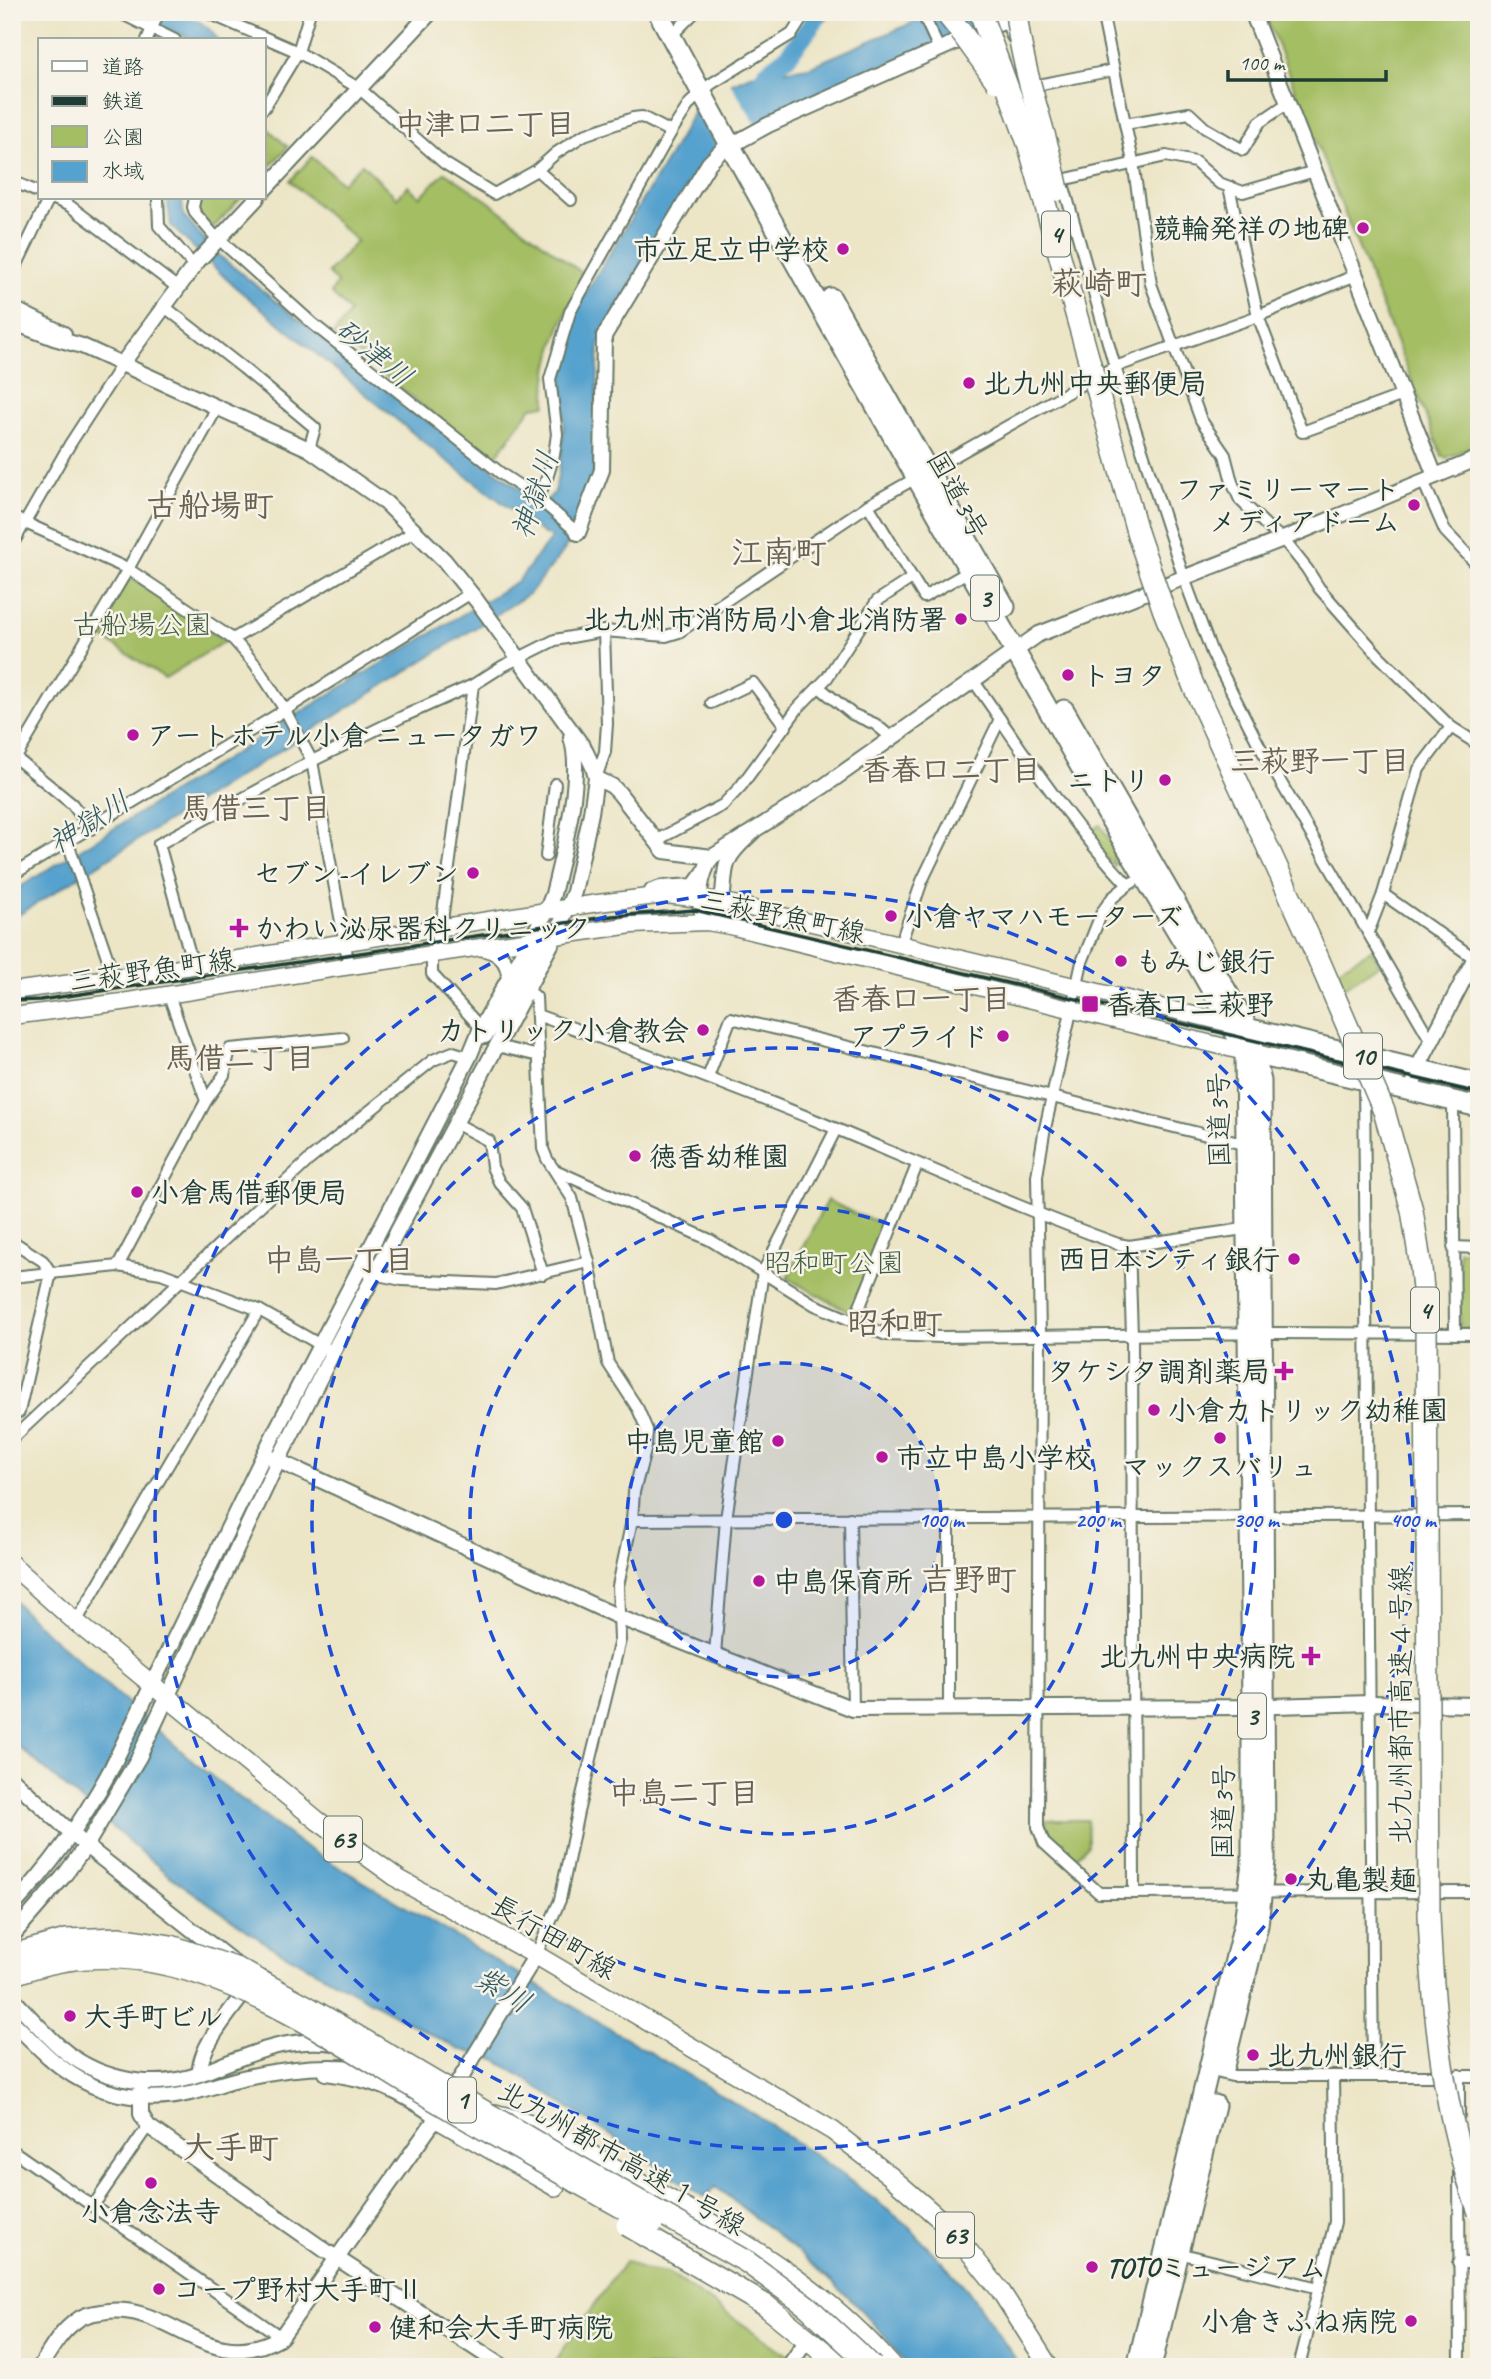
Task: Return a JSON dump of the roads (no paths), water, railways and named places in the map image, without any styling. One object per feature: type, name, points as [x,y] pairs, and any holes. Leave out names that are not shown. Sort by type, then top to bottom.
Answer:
[{"type":"highway","name":"国道3号","points":[[658,12],[675,25],[708,90],[975,568],[1240,1026],[1261,1081],[1256,1334],[1259,1706],[1266,1824],[1250,1961],[1216,2072],[1137,2367]]},
{"type":"highway","points":[[944,12],[976,50],[1000,86],[1029,146]]},
{"type":"highway","name":"北九州都市高速４号線","points":[[1007,14],[1025,64],[1060,185],[1130,457],[1177,605],[1207,679],[1368,1038],[1410,1149],[1425,1208],[1438,1320],[1443,1936],[1448,2021],[1457,2084],[1479,2173]]},
{"type":"highway","name":"北九州都市高速４号線","points":[[971,21],[1029,146],[1059,244],[1120,473],[1164,611],[1194,687],[1380,1099],[1412,1210],[1426,1322],[1431,1974],[1446,2097],[1459,2152],[1479,2211]]},
{"type":"highway","name":"国道3号","points":[[1020,646],[1136,881],[1240,1026]]},
{"type":"highway","name":"10","points":[[1240,1026],[1479,1084]]},
{"type":"highway","name":"国道3号","points":[[1251,1053],[1248,1143],[1256,1228]]},
{"type":"highway","name":"10","points":[[1251,1053],[1479,1107]]},
{"type":"highway","name":"北九州都市高速１号線","points":[[12,1955],[66,1940],[120,1938],[172,1946],[238,1969],[747,2262],[807,2306],[873,2367]]},
{"type":"highway","name":"1","points":[[12,1975],[52,1962],[111,1957],[172,1965],[232,1984],[299,2019],[551,2169],[710,2255],[799,2317],[852,2367]]},
{"type":"highway","name":"国道3号","points":[[1151,2367],[1179,2253],[1216,2072]]},
{"type":"highway","points":[[446,2103],[555,2185],[765,2305],[842,2367]]},
{"type":"highway","points":[[495,2115],[539,2129],[729,2235],[777,2265],[853,2325],[891,2367]]},
{"type":"main road","name":"三萩野魚町線","points":[[12,991],[345,943],[641,896],[701,897],[1240,1026]]},
{"type":"main road","name":"三萩野魚町線","points":[[12,1016],[632,925],[707,922],[1251,1053]]},
{"type":"main road","name":"長行田町線","points":[[12,1565],[76,1622],[318,1821],[400,1880],[532,1963],[833,2131],[950,2228],[1000,2290],[1049,2367]]},
{"type":"street","points":[[118,12],[149,35],[159,12]]},
{"type":"street","points":[[206,12],[266,38]]},
{"type":"street","points":[[266,105],[298,52],[310,12]]},
{"type":"street","points":[[266,188],[431,12]]},
{"type":"street","points":[[675,25],[695,12]]},
{"type":"street","points":[[538,498],[554,455],[557,434],[550,379],[570,312],[690,103],[792,34],[806,12]]},
{"type":"street","points":[[922,12],[939,49]]},
{"type":"street","points":[[195,200],[195,213],[216,242],[400,395],[503,475],[538,498],[578,533],[602,470],[604,336],[709,163],[736,140],[939,49],[971,21],[1035,12]]},
{"type":"street","points":[[1102,12],[1133,162],[1150,284],[1201,420],[1225,455],[1240,500],[1283,539],[1319,588],[1378,655],[1451,727],[1479,745]]},
{"type":"street","points":[[1252,12],[1403,395],[1445,531],[1479,567]]},
{"type":"street","points":[[266,38],[298,52],[360,89],[444,163],[494,194],[537,170],[556,153],[584,135],[642,117],[671,132]]},
{"type":"street","points":[[1043,84],[1114,69]]},
{"type":"street","points":[[1125,124],[1189,113],[1205,128],[1243,150],[1260,122],[1288,103]]},
{"type":"street","points":[[1315,171],[1244,192],[1219,183],[1195,162],[1166,156],[1133,162],[1060,185],[1115,367],[1184,578],[1212,653],[1259,745],[1431,1041]]},
{"type":"street","points":[[537,170],[571,200]]},
{"type":"street","points":[[12,181],[38,192]]},
{"type":"street","points":[[1229,187],[1258,316],[1302,432],[1403,395]]},
{"type":"street","points":[[12,275],[50,200]]},
{"type":"street","points":[[158,200],[159,226],[196,264]]},
{"type":"street","points":[[12,545],[112,376],[196,264],[255,200]]},
{"type":"street","points":[[72,202],[178,288]]},
{"type":"street","points":[[193,965],[159,844],[312,761],[472,685],[555,640],[604,631],[666,636],[679,632],[868,505],[1115,367],[1258,316],[1356,275]]},
{"type":"street","points":[[165,307],[316,428],[309,449]]},
{"type":"street","points":[[12,308],[59,331],[82,346]]},
{"type":"street","points":[[12,322],[82,346],[309,449],[386,503],[415,531],[444,560],[474,597],[589,758],[602,805],[584,890],[587,898],[598,903]]},
{"type":"street","points":[[91,829],[72,804],[15,756],[128,569],[218,407]]},
{"type":"street","points":[[641,896],[661,888],[694,886],[712,857],[824,786],[1039,634],[1283,539],[1479,458]]},
{"type":"street","points":[[868,505],[924,597],[975,568]]},
{"type":"street","points":[[12,517],[128,569],[233,639],[255,664],[285,710],[312,761],[349,966]]},
{"type":"street","points":[[233,639],[415,531]]},
{"type":"street","points":[[655,841],[723,805],[741,786],[798,708],[827,678],[877,601],[912,578]]},
{"type":"street","points":[[12,875],[474,597]]},
{"type":"street","points":[[469,1057],[496,1022],[565,893],[579,831],[594,798],[596,778],[606,752],[604,631]]},
{"type":"street","points":[[973,680],[1041,779],[1136,881],[1112,898],[1102,912],[1082,962],[1037,1176],[1040,1335],[1038,1827],[1044,1843],[1099,1893],[1479,1892]]},
{"type":"street","points":[[711,703],[753,683],[786,727]]},
{"type":"street","points":[[472,685],[441,928],[432,955],[432,974],[481,1028]]},
{"type":"street","points":[[819,687],[852,714],[875,724],[892,738]]},
{"type":"street","points":[[900,945],[922,881],[1000,719]]},
{"type":"street","points":[[1368,933],[1383,894],[1419,769],[1451,727]]},
{"type":"street","points":[[12,1907],[50,1864],[83,1818],[117,1758],[264,1454],[326,1348],[374,1276],[528,990],[543,938],[558,909],[555,885],[575,781],[575,750],[568,729]]},
{"type":"street","points":[[596,778],[619,793],[664,852],[712,857]]},
{"type":"street","points":[[555,885],[568,860],[581,794],[596,778]]},
{"type":"street","points":[[555,784],[547,850],[563,847]]},
{"type":"street","points":[[703,874],[702,914],[707,922],[717,917],[729,858],[754,831]]},
{"type":"street","points":[[68,843],[114,976]]},
{"type":"street","points":[[1383,894],[1476,954],[1417,1069],[1412,1091]]},
{"type":"street","points":[[12,1936],[86,1846],[134,1766],[159,1718],[278,1461],[360,1268],[509,975],[543,938]]},
{"type":"street","points":[[478,948],[499,954],[506,961],[509,975]]},
{"type":"street","points":[[240,2363],[269,2350],[281,2337],[446,2103],[532,1963],[559,1900],[620,1640],[618,1586],[632,1520],[634,1492],[646,1447],[647,1430],[638,1409],[608,1363],[589,1262],[572,1198],[543,1149],[536,997],[528,990]]},
{"type":"street","points":[[169,995],[206,1101]]},
{"type":"street","points":[[537,1015],[708,1077],[916,1165],[1019,1205],[1037,1215],[1118,1244],[1129,1246],[1256,1228]]},
{"type":"street","points":[[708,1077],[731,1018],[1053,1099],[1248,1143]]},
{"type":"street","points":[[118,1266],[206,1101],[224,1075],[230,1049],[343,1038]]},
{"type":"street","points":[[497,1046],[539,1056]]},
{"type":"street","points":[[12,1439],[309,1160],[433,1060],[453,1052],[469,1057]]},
{"type":"street","points":[[1364,1080],[1373,2076]]},
{"type":"street","points":[[1453,1101],[1455,1334]]},
{"type":"street","points":[[455,1123],[489,1141],[492,1167],[499,1182],[522,1208],[543,1273]]},
{"type":"street","points":[[715,1654],[726,1518],[763,1272],[836,1129]]},
{"type":"street","points":[[854,1321],[916,1165]]},
{"type":"street","points":[[554,1169],[709,1240],[815,1305],[886,1335],[1479,1334]]},
{"type":"street","points":[[12,1241],[43,1261],[51,1273],[15,1412],[22,1431]]},
{"type":"street","points":[[1129,1246],[1132,1335],[1134,1894]]},
{"type":"street","points":[[1453,1247],[1479,1248]]},
{"type":"street","points":[[360,1268],[374,1276],[402,1280],[496,1284],[589,1262]]},
{"type":"street","points":[[12,1277],[118,1266],[161,1273],[259,1310],[326,1348]]},
{"type":"street","points":[[76,1622],[259,1310]]},
{"type":"street","points":[[264,1454],[621,1618],[853,1709],[1370,1703],[1479,1705]]},
{"type":"street","points":[[632,1520],[1479,1516]]},
{"type":"street","points":[[850,1518],[853,1709]]},
{"type":"street","points":[[949,1518],[950,1708]]},
{"type":"street","points":[[12,1779],[86,1846],[242,1969],[247,1980],[247,1989],[201,2058],[200,2074]]},
{"type":"street","points":[[12,1998],[62,2049],[79,2060],[114,2076],[141,2081],[173,2081],[200,2074],[284,2043],[322,2041],[350,2044],[397,2058],[446,2103],[638,2207],[760,2279],[818,2325],[861,2367]]},
{"type":"street","points":[[12,2021],[50,2059],[83,2081],[120,2094],[141,2097],[174,2096],[237,2079],[293,2070],[339,2075],[495,2115],[641,2197],[638,2207],[621,2229]]},
{"type":"street","points":[[1216,2072],[1232,2076],[1479,2076]]},
{"type":"street","points":[[1299,2367],[1335,2222],[1332,2076]]},
{"type":"street","points":[[1459,2076],[1460,2367]]},
{"type":"street","points":[[141,2081],[141,2114],[148,2126],[338,2258],[503,2367]]},
{"type":"street","points":[[93,2206],[148,2126]]},
{"type":"street","points":[[12,2150],[281,2337]]},
{"type":"street","points":[[621,2198],[621,2229]]},
{"type":"street","points":[[621,2229],[746,2304],[830,2367]]},
{"type":"street","points":[[1179,2253],[1319,2288]]},
{"type":"street","points":[[1458,2263],[1479,2263]]},
{"type":"street","points":[[746,2304],[760,2279]]},
{"type":"street","points":[[40,2367],[70,2326],[86,2315],[106,2311],[128,2313],[141,2318],[196,2355]]},
{"type":"street","points":[[788,2367],[803,2346]]},
{"type":"water","points":[[135,12],[170,13],[192,18],[210,30],[216,38],[189,38],[155,24]]},
{"type":"water","points":[[938,12],[1024,12],[826,89],[718,147],[599,344],[594,471],[589,502],[563,552],[529,594],[12,919],[12,892],[518,581],[552,537],[544,534],[442,457],[234,286],[171,226],[167,200],[183,200],[184,217],[221,257],[387,391],[542,505],[555,492],[564,423],[563,376],[570,333],[579,304],[695,109],[719,89],[750,75],[809,67]]},
{"type":"water","name":"紫川","points":[[12,1599],[202,1769],[302,1845],[765,2121],[839,2172],[907,2225],[967,2289],[1021,2367],[908,2367],[843,2292],[794,2248],[716,2187],[704,2197],[495,2059],[458,2049],[268,1945],[167,1874],[12,1741]]},
{"type":"waterway","points":[[753,93],[767,72],[787,57],[821,12]]},
{"type":"railway","points":[[12,1001],[40,1000],[612,916],[695,910],[1479,1093]]},
{"type":"place","name":"競輪発祥の地碑","points":[[1363,228]]},
{"type":"place","name":"市立足立中学校","points":[[843,249]]},
{"type":"place","name":"北九州中央郵便局","points":[[969,383]]},
{"type":"place","name":"ファミリーマート メディアドーム","points":[[1414,505]]},
{"type":"place","name":"北九州市消防局小倉北消防署","points":[[961,619]]},
{"type":"place","name":"トヨタ","points":[[1068,675]]},
{"type":"place","name":"アートホテル小倉 ニュータガワ","points":[[133,735]]},
{"type":"place","name":"ニトリ","points":[[1165,780]]},
{"type":"place","name":"セブン-イレブン","points":[[473,873]]},
{"type":"place","name":"小倉ヤマハモーターズ","points":[[891,916]]},
{"type":"place","name":"かわい泌尿器科クリニック","points":[[239,928]]},
{"type":"place","name":"もみじ銀行","points":[[1121,961]]},
{"type":"place","name":"香春口三萩野","points":[[1090,1004]]},
{"type":"place","name":"カトリック小倉教会","points":[[703,1030]]},
{"type":"place","name":"アプライド","points":[[1003,1036]]},
{"type":"place","name":"徳香幼稚園","points":[[635,1156]]},
{"type":"place","name":"小倉馬借郵便局","points":[[137,1192]]},
{"type":"place","name":"西日本シティ銀行","points":[[1294,1259]]},
{"type":"place","name":"タケシタ調剤薬局","points":[[1284,1371]]},
{"type":"place","name":"小倉カトリック幼稚園","points":[[1154,1410]]},
{"type":"place","name":"マックスバリュ","points":[[1220,1438]]},
{"type":"place","name":"中島児童館","points":[[778,1441]]},
{"type":"place","name":"市立中島小学校","points":[[882,1457]]},
{"type":"place","name":"中島保育所","points":[[759,1581]]},
{"type":"place","name":"北九州中央病院","points":[[1311,1656]]},
{"type":"place","name":"丸亀製麺","points":[[1291,1879]]},
{"type":"place","name":"大手町ビル","points":[[70,2016]]},
{"type":"place","name":"北九州銀行","points":[[1253,2055]]},
{"type":"place","name":"小倉念法寺","points":[[151,2183]]},
{"type":"place","name":"TOTOミュージアム","points":[[1092,2267]]},
{"type":"place","name":"コープ野村大手町Ⅱ","points":[[159,2289]]},
{"type":"place","name":"小倉きふね病院","points":[[1411,2321]]},
{"type":"place","name":"健和会大手町病院","points":[[375,2327]]},
{"type":"district","name":"中津口二丁目","points":[[485,124]]},
{"type":"district","name":"萩崎町","points":[[1099,283]]},
{"type":"district","name":"古船場町","points":[[210,505]]},
{"type":"district","name":"江南町","points":[[779,552]]},
{"type":"district","name":"三萩野一丁目","points":[[1320,761]]},
{"type":"district","name":"香春口二丁目","points":[[951,770]]},
{"type":"district","name":"馬借三丁目","points":[[256,808]]},
{"type":"district","name":"香春口一丁目","points":[[921,999]]},
{"type":"district","name":"馬借二丁目","points":[[240,1058]]},
{"type":"district","name":"中島一丁目","points":[[339,1260]]},
{"type":"district","name":"昭和町","points":[[895,1323]]},
{"type":"district","name":"吉野町","points":[[969,1579]]},
{"type":"district","name":"中島二丁目","points":[[684,1793]]},
{"type":"district","name":"大手町","points":[[231,2147]]},
{"type":"water label","name":"砂津川","points":[[374,353]]},
{"type":"water label","name":"神獄川","points":[[535,495]]},
{"type":"water label","name":"神獄川","points":[[89,822]]},
{"type":"park label","name":"古船場公園","points":[[142,624]]},
{"type":"park label","name":"昭和町公園","points":[[834,1262]]}]
